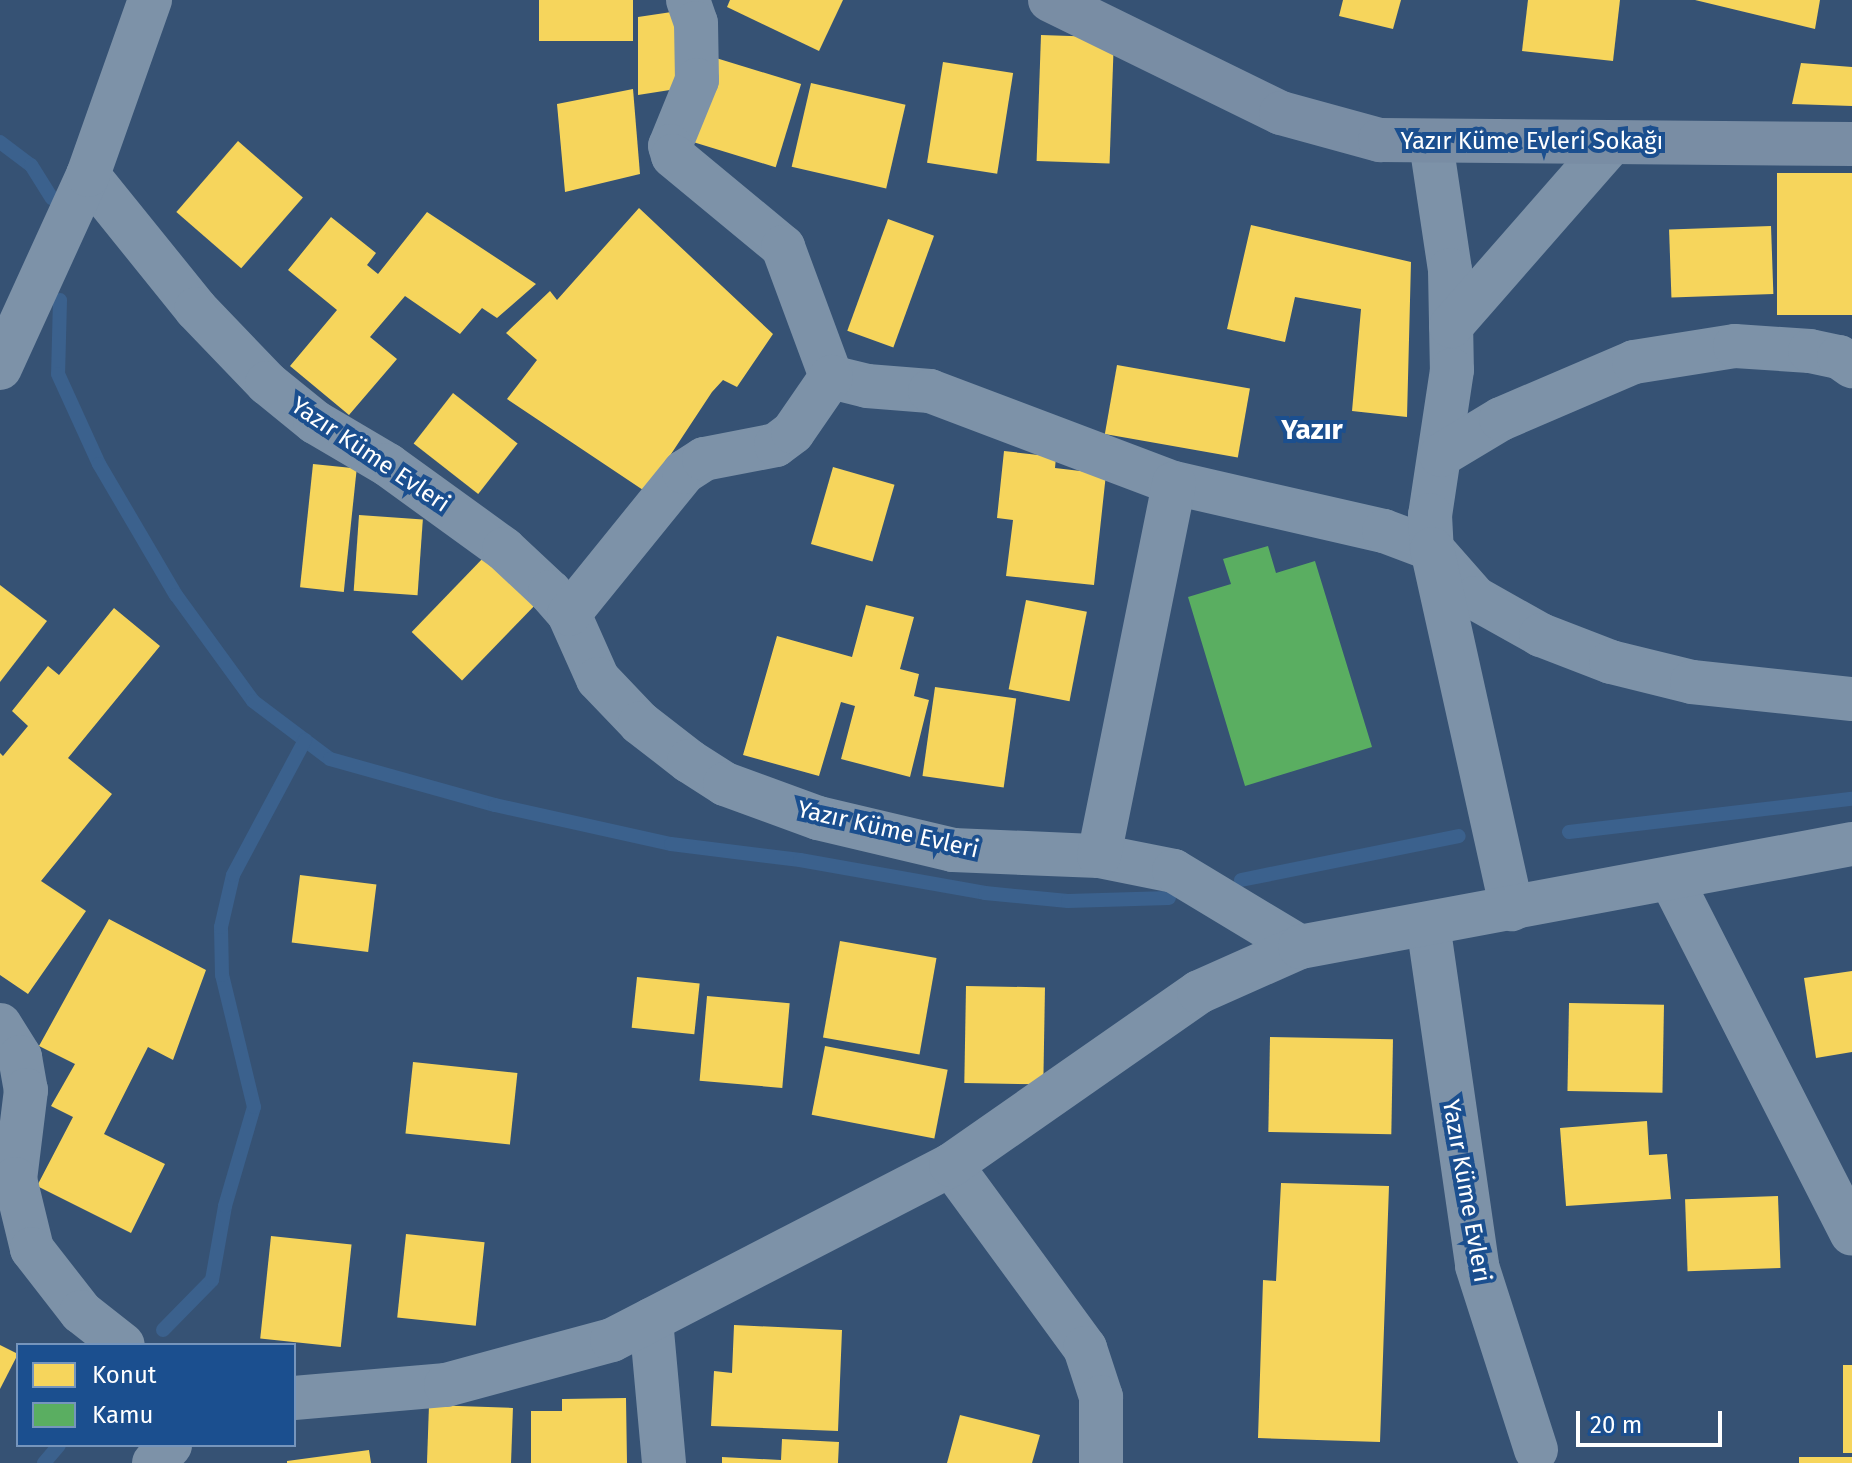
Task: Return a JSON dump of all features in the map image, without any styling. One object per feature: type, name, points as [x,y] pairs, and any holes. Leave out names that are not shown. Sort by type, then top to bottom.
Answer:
[{"type":"street","points":[[0,368],[88,175],[150,0]]},
{"type":"street","points":[[688,0],[696,23],[697,80],[674,136],[673,156],[783,247],[831,377]]},
{"type":"street","name":"Yazır Küme Evleri Sokağı","points":[[1050,0],[1281,113],[1380,140],[1431,143],[1852,144]]},
{"type":"street","points":[[1431,143],[1450,270],[1452,370],[1430,515],[1432,549],[1512,909]]},
{"type":"street","points":[[1451,326],[1611,143]]},
{"type":"street","name":"Yazır Küme Evleri","points":[[88,175],[196,309],[267,383],[315,422],[388,465],[504,549],[569,614],[598,679],[640,723],[725,784],[818,818],[953,850],[1099,856],[1174,871],[1300,947]]},
{"type":"street","points":[[1441,455],[1501,419],[1634,362],[1735,346],[1810,351],[1839,357],[1852,366]]},
{"type":"street","points":[[831,377],[867,386],[930,391],[1174,483],[1240,502],[1384,531],[1432,549],[1475,598],[1541,635],[1611,662],[1692,682],[1852,699]]},
{"type":"street","points":[[569,614],[684,472],[704,459],[776,445],[793,432],[831,377]]},
{"type":"street","points":[[1099,856],[1174,483]]},
{"type":"street","points":[[296,1398],[446,1385],[612,1340],[951,1165],[1199,992],[1300,947],[1852,844]]},
{"type":"street","points":[[1671,879],[1852,1234]]},
{"type":"street","name":"Yazır Küme Evleri","points":[[1428,924],[1477,1266],[1536,1450]]},
{"type":"street","points":[[0,1025],[20,1057],[26,1090],[15,1179],[32,1249],[81,1312],[120,1343]]},
{"type":"street","points":[[951,1165],[1085,1348],[1101,1397],[1101,1463]]},
{"type":"street","points":[[651,1320],[664,1463]]},
{"type":"street","points":[[154,1463],[168,1447]]},
{"type":"building: Konut","points":[[539,0],[633,0],[633,41],[539,41]]},
{"type":"building: Konut","points":[[730,0],[843,0],[819,51],[727,7]]},
{"type":"building: Konut","points":[[1343,0],[1401,0],[1393,29],[1339,16]]},
{"type":"building: Konut","points":[[1528,0],[1620,0],[1613,61],[1522,51]]},
{"type":"building: Konut","points":[[1695,0],[1820,0],[1815,29]]},
{"type":"building: Konut","points":[[685,10],[689,87],[638,95],[638,17]]},
{"type":"building: Konut","points":[[1041,35],[1114,38],[1110,163],[1037,161]]},
{"type":"building: Konut","points":[[716,58],[801,84],[776,167],[691,141]]},
{"type":"building: Konut","points":[[943,62],[1013,73],[997,174],[927,163]]},
{"type":"building: Konut","points":[[1801,63],[1852,67],[1852,106],[1792,104]]},
{"type":"building: Konut","points":[[811,83],[906,105],[886,189],[792,167]]},
{"type":"building: Konut","points":[[633,89],[640,174],[565,192],[557,104]]},
{"type":"building: Konut","points":[[238,141],[303,197],[241,268],[176,212]]},
{"type":"building: Konut","points":[[1777,173],[1852,173],[1852,315],[1777,315]]},
{"type":"building: Konut","points":[[639,208],[773,334],[737,387],[723,380],[712,392],[646,492],[507,399],[537,360],[506,333],[550,291],[557,300]]},
{"type":"building: Konut","points":[[427,212],[536,284],[497,318],[482,308],[460,334],[405,296],[370,337],[397,359],[349,415],[290,366],[337,310],[288,270],[331,217],[376,253],[367,265],[378,274]]},
{"type":"building: Konut","points":[[888,219],[934,236],[893,348],[847,331]]},
{"type":"building: Konut","points":[[1251,225],[1411,262],[1407,417],[1352,411],[1361,309],[1295,297],[1285,342],[1227,329]]},
{"type":"building: Konut","points":[[1771,226],[1773,294],[1671,298],[1669,230]]},
{"type":"building: Konut","points":[[1117,365],[1250,388],[1238,457],[1105,434]]},
{"type":"building: Konut","points":[[453,393],[518,443],[478,494],[414,443]]},
{"type":"building: Konut","points":[[1004,451],[1056,457],[1055,468],[1106,474],[1094,585],[1006,576],[1013,520],[997,518]]},
{"type":"building: Konut","points":[[313,464],[357,469],[344,592],[300,587]]},
{"type":"building: Konut","points":[[833,467],[895,485],[872,562],[811,544]]},
{"type":"building: Konut","points":[[359,515],[423,519],[418,595],[354,591]]},
{"type":"building: Konut","points":[[486,555],[536,604],[462,681],[412,632]]},
{"type":"building: Konut","points":[[0,585],[47,621],[0,682]]},
{"type":"building: Konut","points":[[1026,600],[1087,612],[1069,701],[1009,689]]},
{"type":"building: Konut","points":[[866,605],[914,617],[900,669],[919,674],[914,696],[929,700],[910,777],[841,759],[855,706],[841,702],[819,776],[743,755],[777,636],[852,657]]},
{"type":"building: Konut","points":[[114,608],[160,646],[68,758],[112,794],[41,881],[86,911],[28,994],[0,975],[0,753],[3,756],[28,726],[12,711],[48,666],[59,675]]},
{"type":"building: Konut","points":[[935,687],[1016,698],[1004,788],[922,776]]},
{"type":"building: Konut","points":[[300,875],[376,884],[368,952],[292,942]]},
{"type":"building: Konut","points":[[109,919],[206,970],[173,1060],[148,1047],[104,1134],[165,1164],[131,1233],[37,1186],[73,1117],[51,1106],[75,1064],[39,1046]]},
{"type":"building: Konut","points":[[840,941],[937,958],[919,1055],[823,1038]]},
{"type":"building: Konut","points":[[1852,971],[1852,1052],[1816,1058],[1804,978]]},
{"type":"building: Konut","points":[[637,977],[700,984],[694,1034],[632,1028]]},
{"type":"building: Konut","points":[[966,986],[1045,987],[1043,1084],[964,1083]]},
{"type":"building: Konut","points":[[707,996],[790,1003],[782,1088],[700,1081]]},
{"type":"building: Konut","points":[[1569,1003],[1664,1005],[1662,1093],[1567,1091]]},
{"type":"building: Konut","points":[[1270,1037],[1393,1039],[1391,1134],[1268,1132]]},
{"type":"building: Konut","points":[[825,1046],[948,1070],[934,1139],[812,1115]]},
{"type":"building: Konut","points":[[413,1062],[517,1073],[510,1145],[405,1134]]},
{"type":"building: Konut","points":[[1647,1121],[1649,1155],[1667,1154],[1671,1199],[1566,1206],[1560,1128]]},
{"type":"building: Konut","points":[[1281,1183],[1389,1186],[1380,1442],[1258,1438],[1263,1280],[1276,1281]]},
{"type":"building: Konut","points":[[1778,1196],[1781,1268],[1688,1271],[1685,1199]]},
{"type":"building: Konut","points":[[406,1234],[485,1242],[476,1326],[397,1318]]},
{"type":"building: Konut","points":[[271,1236],[352,1244],[341,1347],[260,1338]]},
{"type":"building: Konut","points":[[734,1325],[842,1330],[838,1431],[711,1426],[714,1371],[732,1373]]},
{"type":"building: Konut","points":[[0,1345],[16,1353],[16,1358],[0,1389]]},
{"type":"building: Konut","points":[[1843,1365],[1852,1365],[1852,1453],[1843,1453]]},
{"type":"building: Konut","points":[[626,1398],[627,1463],[531,1463],[531,1411],[562,1411],[562,1399]]},
{"type":"building: Konut","points":[[429,1405],[513,1408],[511,1463],[427,1463]]},
{"type":"building: Konut","points":[[960,1415],[1040,1435],[1032,1463],[947,1463]]},
{"type":"building: Konut","points":[[782,1439],[839,1442],[838,1463],[722,1463],[722,1457],[781,1460]]},
{"type":"building: Konut","points":[[369,1450],[371,1463],[287,1463],[287,1461]]},
{"type":"building: Konut","points":[[1799,1457],[1852,1457],[1852,1463],[1799,1463]]},
{"type":"building: Kamu","points":[[1268,546],[1276,573],[1315,561],[1372,747],[1245,786],[1188,597],[1231,584],[1223,559]]},
{"type":"waterway","points":[[0,142],[31,165],[52,198]]},
{"type":"waterway","points":[[60,300],[58,374],[99,464],[176,595],[253,701],[330,759],[495,805],[671,844],[800,860],[985,893],[1068,901],[1169,898]]},
{"type":"waterway","points":[[163,1330],[212,1280],[225,1206],[254,1107],[222,975],[221,927],[233,875],[305,740]]},
{"type":"waterway","points":[[1569,832],[1852,799]]},
{"type":"waterway","points":[[1241,880],[1459,836]]},
{"type":"waterway","points":[[44,1463],[57,1447]]},
{"type":"district","name":"Yazır","points":[[1312,430]]}]
